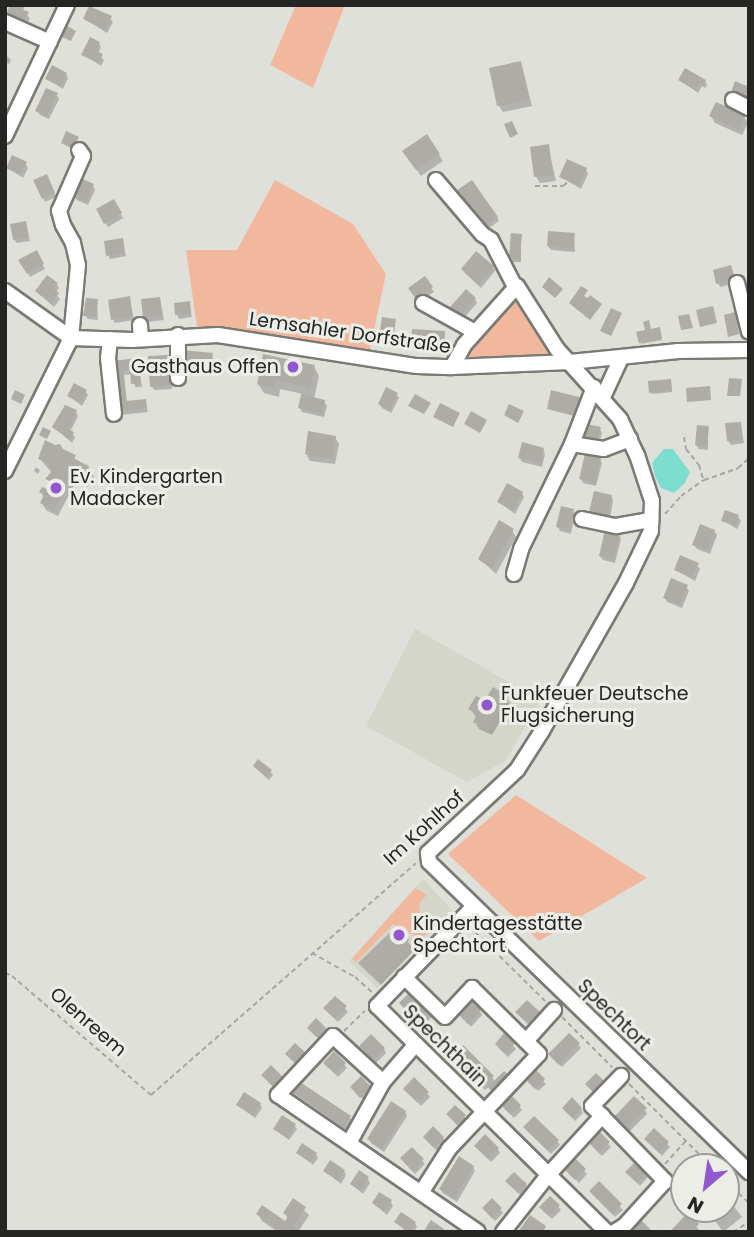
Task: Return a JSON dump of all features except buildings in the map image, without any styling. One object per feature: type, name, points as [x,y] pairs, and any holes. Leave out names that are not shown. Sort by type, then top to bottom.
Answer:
[{"type":"street","points":[[5,136],[67,5]]},
{"type":"street","points":[[5,23],[50,42]]},
{"type":"street","points":[[733,100],[749,108]]},
{"type":"street","points":[[5,471],[71,338],[78,265],[73,243],[62,225],[59,211],[83,156],[79,150]]},
{"type":"street","points":[[436,180],[491,240],[514,285],[557,349],[620,419],[630,439],[652,501],[651,526],[616,526],[582,519]]},
{"type":"street","points":[[737,283],[749,332]]},
{"type":"street","points":[[452,367],[455,358],[514,285]]},
{"type":"street","points":[[5,291],[71,338]]},
{"type":"street","points":[[423,303],[475,332]]},
{"type":"street","name":"Lemsahler Dorfstraße","points":[[71,338],[110,339],[140,332],[218,335],[417,366],[452,367],[570,362],[678,351],[749,350]]},
{"type":"street","points":[[178,335],[178,378]]},
{"type":"street","points":[[110,339],[108,358],[114,414]]},
{"type":"street","points":[[514,574],[521,549],[572,444],[598,392],[621,358]]},
{"type":"street","points":[[572,444],[604,449],[630,439]]},
{"type":"street","name":"Im Kohlhof","points":[[428,853],[517,770],[626,583],[651,526]]},
{"type":"street","name":"Spechtort","points":[[428,853],[429,862],[473,907],[749,1172]]},
{"type":"street","name":"Spechthain","points":[[473,907],[379,1004],[416,1044],[607,1232]]},
{"type":"street","name":"Spechthain","points":[[404,977],[445,1017],[472,988],[538,1054],[485,1111]]},
{"type":"street","points":[[526,1041],[554,1010]]},
{"type":"street","points":[[383,1082],[333,1037],[278,1095],[478,1232]]},
{"type":"street","points":[[349,1143],[383,1082],[416,1044]]},
{"type":"street","points":[[614,1232],[624,1226],[665,1181],[592,1106],[621,1076]]},
{"type":"street","points":[[421,1193],[449,1149],[485,1111]]},
{"type":"street","points":[[503,1232],[549,1174],[602,1116]]},
{"type":"path","points":[[535,186],[563,186],[569,181]]},
{"type":"path","points":[[684,437],[686,449],[699,465],[704,480]]},
{"type":"path","points":[[651,526],[681,496],[704,480],[738,468],[749,458]]},
{"type":"path","name":"Im Kohlhof","points":[[151,1095],[428,853]]},
{"type":"path","points":[[462,919],[698,1153]]},
{"type":"path","points":[[312,953],[355,977],[379,1004]]},
{"type":"path","name":"Olenreem","points":[[5,973],[12,976],[151,1095]]},
{"type":"path","points":[[336,1039],[371,1004],[379,1004]]},
{"type":"path","points":[[657,1172],[686,1141]]},
{"type":"path","points":[[733,1232],[749,1222]]},
{"type":"shaded area","points":[[296,5],[345,5],[313,88],[270,65]]},
{"type":"shaded area","points":[[275,180],[353,224],[386,274],[368,358],[198,334],[186,250],[237,250]]},
{"type":"shaded area","points":[[516,288],[554,355],[459,362]]},
{"type":"shaded area","points":[[415,629],[541,700],[505,761],[467,782],[366,726]]},
{"type":"shaded area","points":[[516,795],[647,878],[539,941],[448,854]]},
{"type":"shaded area","name":"Kindertagesstätte Spechtort","points":[[423,879],[452,910],[377,988],[349,961]]},
{"type":"shaded area","points":[[415,888],[427,895],[420,902],[419,912],[433,926],[421,939],[393,924],[356,962],[352,959]]},
{"type":"water","points":[[664,449],[673,449],[690,472],[685,483],[674,493],[661,488],[652,463]]},
{"type":"place","name":"Gasthaus Offen","points":[[293,367]]},
{"type":"place","name":"Ev. Kindergarten Madacker","points":[[56,488]]},
{"type":"place","name":"Funkfeuer Deutsche Flugsicherung","points":[[487,705]]},
{"type":"place","name":"Kindertagesstätte Spechtort","points":[[399,935]]}]
